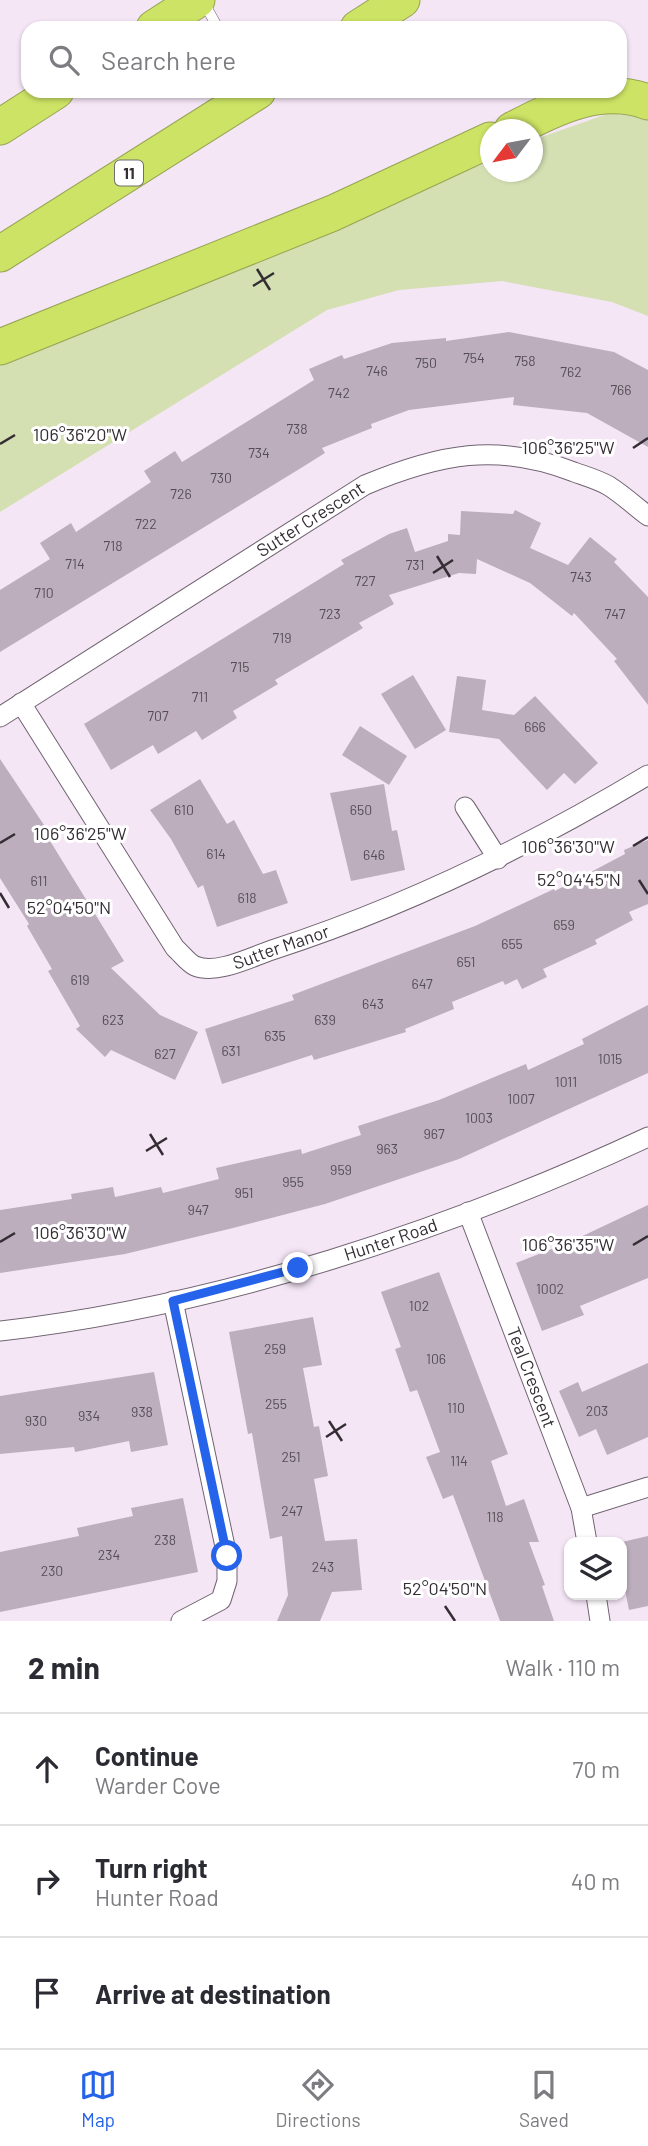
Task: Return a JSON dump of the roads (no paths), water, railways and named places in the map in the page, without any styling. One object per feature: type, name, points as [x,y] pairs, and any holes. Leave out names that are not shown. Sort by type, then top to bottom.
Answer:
[{"type":"highway","points":[[166,21],[200,0]]},
{"type":"highway","points":[[369,21],[402,0]]},
{"type":"highway","points":[[627,97],[648,102]]},
{"type":"highway","points":[[0,127],[45,98]]},
{"type":"highway","name":"11","points":[[0,254],[246,98]]},
{"type":"highway","points":[[536,119],[572,102],[589,98]]},
{"type":"highway","points":[[0,346],[333,213],[480,145]]},
{"type":"street","name":"Sutter Crescent","points":[[0,717],[365,485],[443,457],[493,453],[547,461],[608,485],[648,516]]},
{"type":"street","name":"Sutter Manor","points":[[21,703],[175,948],[194,966],[214,968],[325,933],[409,901],[556,830],[648,775]]},
{"type":"street","points":[[465,807],[498,859]]},
{"type":"street","name":"Hunter Road","points":[[0,1331],[173,1301],[298,1268],[468,1212],[571,1173],[648,1138]]},
{"type":"street","name":"Teal Crescent","points":[[468,1212],[581,1508],[586,1537]]},
{"type":"street","points":[[173,1301],[227,1556],[227,1581],[221,1600],[181,1621]]},
{"type":"street","points":[[581,1508],[648,1487]]},
{"type":"street","points":[[597,1600],[600,1621]]},
{"type":"lane","points":[[200,0],[214,21]]}]
